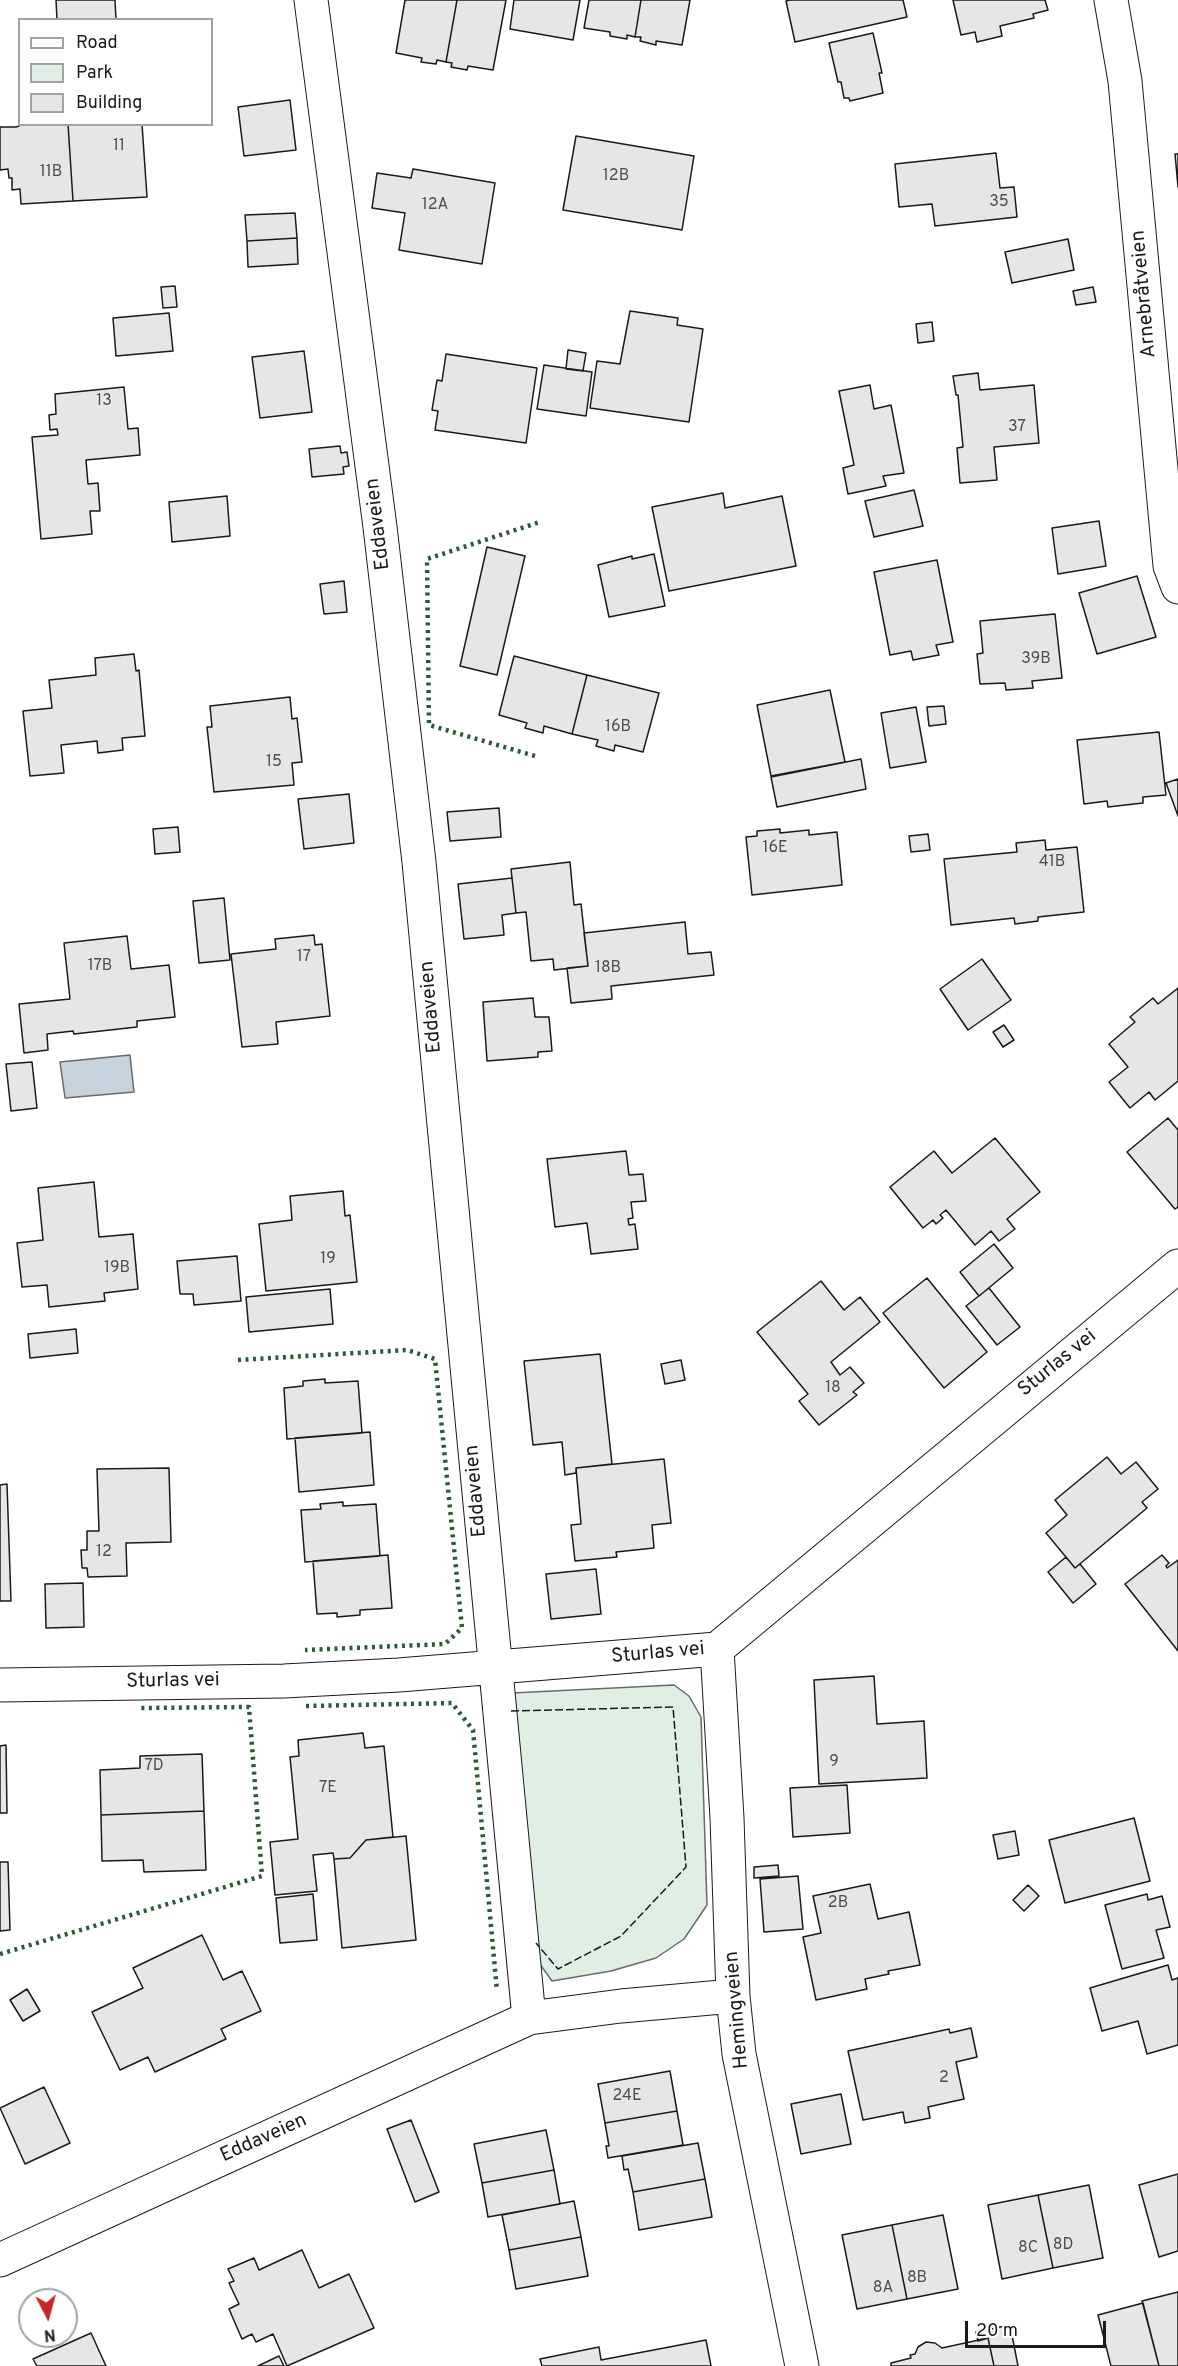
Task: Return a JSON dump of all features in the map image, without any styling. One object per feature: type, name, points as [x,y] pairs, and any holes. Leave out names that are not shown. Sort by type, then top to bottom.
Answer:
[{"type":"street","name":"Eddaveien","points":[[311,0],[380,527],[419,862],[529,2018]]},
{"type":"street","name":"Arnebråtveien","points":[[1111,0],[1125,81],[1170,566],[1178,587]]},
{"type":"street","name":"Sturlas vei","points":[[0,1685],[284,1681],[494,1668],[717,1649],[1178,1266]]},
{"type":"street","name":"Hemingveien","points":[[717,1649],[727,1818],[733,1996],[739,2054],[802,2366]]},
{"type":"street","name":"Eddaveien","points":[[0,2260],[529,2018],[621,2006],[733,1996]]},
{"type":"green space","points":[[674,1685],[689,1696],[701,1717],[707,1905],[684,1939],[656,1958],[611,1971],[552,1981],[537,1960],[512,1693]]},
{"type":"shaded area","points":[[130,1055],[134,1092],[65,1098],[60,1062]]},
{"type":"building","points":[[56,0],[115,0],[116,18],[57,18]]},
{"type":"building","points":[[405,0],[457,0],[446,62],[437,60],[436,64],[421,62],[422,58],[396,53]]},
{"type":"building","points":[[457,0],[506,0],[493,70],[468,66],[467,70],[451,67],[452,63],[446,62]]},
{"type":"building","points":[[514,0],[580,0],[573,40],[510,29]]},
{"type":"building","points":[[589,0],[641,0],[635,37],[627,35],[627,39],[610,36],[610,32],[584,28]]},
{"type":"building","points":[[641,0],[690,0],[682,45],[656,41],[656,45],[640,41],[641,37],[635,37]]},
{"type":"building","points":[[903,0],[907,17],[795,42],[786,1]]},
{"type":"building","points":[[953,0],[1045,0],[1048,10],[1033,14],[1034,18],[1000,26],[1002,36],[977,42],[975,32],[961,35]]},
{"type":"building","points":[[873,33],[882,73],[879,73],[883,93],[850,101],[849,98],[844,98],[841,82],[838,82],[829,43]]},
{"type":"building","points":[[290,100],[296,150],[244,156],[238,107]]},
{"type":"building","points":[[68,126],[73,201],[21,204],[20,189],[12,190],[12,178],[9,178],[8,169],[0,170],[0,127]]},
{"type":"building","points":[[68,126],[142,126],[147,197],[73,201]]},
{"type":"building","points":[[576,136],[694,156],[682,230],[563,210]]},
{"type":"building","points":[[996,153],[1000,188],[1014,187],[1017,217],[935,226],[932,204],[899,207],[895,164]]},
{"type":"building","points":[[1175,154],[1178,154],[1178,187]]},
{"type":"building","points":[[413,169],[495,183],[482,264],[399,250],[405,213],[372,208],[377,173],[411,178]]},
{"type":"building","points":[[295,213],[297,238],[247,241],[245,215]]},
{"type":"building","points":[[297,238],[298,264],[248,267],[247,241]]},
{"type":"building","points":[[1068,239],[1074,270],[1012,283],[1005,252]]},
{"type":"building","points":[[175,286],[177,307],[163,308],[161,287]]},
{"type":"building","points":[[1093,287],[1096,302],[1076,305],[1073,291]]},
{"type":"building","points":[[630,311],[678,318],[677,325],[703,329],[689,422],[590,408],[597,361],[620,364]]},
{"type":"building","points":[[169,313],[173,351],[116,356],[113,318]]},
{"type":"building","points":[[932,322],[934,341],[918,343],[916,324]]},
{"type":"building","points":[[568,350],[586,353],[583,371],[566,369]]},
{"type":"building","points":[[304,351],[312,412],[260,418],[252,357]]},
{"type":"building","points":[[446,354],[537,368],[526,443],[435,430],[438,411],[432,410],[437,380],[442,381]]},
{"type":"building","points":[[544,365],[592,372],[586,416],[537,409]]},
{"type":"building","points":[[978,373],[980,390],[1034,385],[1039,443],[994,447],[997,480],[960,483],[957,448],[963,447],[958,395],[956,395],[953,376]]},
{"type":"building","points":[[870,385],[874,409],[891,405],[904,473],[883,476],[886,486],[848,494],[843,468],[854,465],[839,391]]},
{"type":"building","points":[[124,387],[128,429],[138,428],[140,455],[86,460],[88,484],[98,483],[100,511],[90,511],[92,534],[41,539],[32,437],[58,435],[57,429],[50,430],[49,415],[56,414],[55,394]]},
{"type":"building","points":[[340,446],[341,453],[347,452],[349,466],[343,467],[344,474],[312,477],[309,449]]},
{"type":"building","points":[[914,490],[923,526],[874,537],[865,501]]},
{"type":"building","points":[[723,493],[725,508],[782,496],[796,566],[669,591],[652,507]]},
{"type":"building","points":[[227,496],[230,536],[172,542],[169,502]]},
{"type":"building","points":[[1099,521],[1106,566],[1058,574],[1052,528]]},
{"type":"building","points":[[487,547],[525,556],[497,675],[460,666]]},
{"type":"building","points":[[654,554],[665,606],[609,617],[598,565],[632,556],[632,559]]},
{"type":"building","points":[[937,560],[953,642],[936,645],[939,655],[913,660],[911,651],[890,655],[874,572]]},
{"type":"building","points":[[1137,576],[1156,637],[1097,654],[1079,593]]},
{"type":"building","points":[[344,581],[347,612],[324,614],[320,584]]},
{"type":"building","points":[[1055,614],[1062,678],[1032,681],[1033,688],[1006,690],[1005,683],[980,684],[977,654],[983,653],[980,621]]},
{"type":"building","points":[[134,654],[136,671],[139,670],[145,736],[122,738],[123,750],[98,753],[97,741],[61,745],[64,773],[30,776],[23,711],[52,708],[49,680],[96,675],[95,658]]},
{"type":"building","points":[[514,656],[587,675],[572,734],[544,726],[543,733],[525,728],[527,723],[499,715]]},
{"type":"building","points":[[587,675],[659,693],[643,752],[615,745],[614,751],[596,746],[598,740],[572,734]]},
{"type":"building","points":[[830,690],[845,762],[771,776],[757,705]]},
{"type":"building","points":[[290,697],[292,719],[297,718],[302,762],[292,763],[294,785],[214,792],[207,727],[212,727],[210,706]]},
{"type":"building","points":[[944,706],[946,724],[929,726],[927,707]]},
{"type":"building","points":[[916,707],[926,762],[890,768],[881,713]]},
{"type":"building","points":[[1159,732],[1166,795],[1143,797],[1143,803],[1108,807],[1107,801],[1084,804],[1077,740]]},
{"type":"building","points":[[861,759],[866,789],[777,807],[771,777]]},
{"type":"building","points":[[1178,779],[1178,816],[1166,783]]},
{"type":"building","points":[[349,794],[354,843],[304,849],[298,799]]},
{"type":"building","points":[[499,808],[501,837],[450,841],[447,812]]},
{"type":"building","points":[[178,827],[180,852],[155,854],[153,829]]},
{"type":"building","points":[[780,829],[780,833],[809,830],[809,835],[837,832],[842,885],[752,895],[746,837],[757,836],[757,831]]},
{"type":"building","points":[[928,834],[930,850],[911,852],[909,836]]},
{"type":"building","points":[[1045,840],[1046,850],[1077,847],[1084,912],[1038,917],[1038,921],[1015,924],[1014,918],[951,925],[944,859],[1017,852],[1016,843]]},
{"type":"building","points":[[570,862],[574,905],[581,904],[588,966],[554,970],[553,959],[531,961],[526,912],[516,913],[511,869]]},
{"type":"building","points":[[512,878],[516,913],[502,915],[504,935],[464,939],[458,884]]},
{"type":"building","points":[[224,898],[230,960],[199,963],[193,901]]},
{"type":"building","points":[[685,922],[688,954],[711,952],[714,975],[611,986],[612,999],[571,1003],[567,968],[588,966],[584,933]]},
{"type":"building","points":[[314,935],[315,945],[322,944],[330,1016],[276,1022],[278,1044],[242,1047],[231,954],[276,949],[275,939]]},
{"type":"building","points":[[127,936],[131,969],[169,965],[175,1017],[137,1021],[137,1027],[74,1034],[73,1031],[47,1034],[48,1050],[24,1053],[19,1004],[70,999],[64,943]]},
{"type":"building","points":[[982,959],[1011,1000],[968,1030],[940,989]]},
{"type":"building","points":[[1178,988],[1178,1081],[1155,1100],[1149,1092],[1130,1108],[1109,1082],[1128,1067],[1109,1044],[1135,1022],[1130,1017],[1153,998],[1158,1004]]},
{"type":"building","points":[[533,998],[535,1017],[549,1017],[552,1051],[538,1052],[538,1057],[487,1061],[483,1002]]},
{"type":"building","points":[[1004,1025],[1014,1040],[1003,1047],[993,1032]]},
{"type":"building","points":[[32,1062],[37,1108],[11,1111],[6,1064]]},
{"type":"building","points":[[1168,1118],[1178,1130],[1178,1207],[1175,1209],[1127,1152]]},
{"type":"building","points":[[995,1138],[1040,1192],[1007,1219],[1015,1229],[999,1241],[991,1231],[975,1245],[946,1210],[940,1215],[943,1218],[936,1224],[933,1220],[923,1228],[890,1187],[934,1151],[952,1173]]},
{"type":"building","points":[[626,1151],[629,1175],[643,1174],[646,1201],[631,1202],[633,1218],[628,1219],[629,1225],[635,1224],[638,1249],[591,1254],[587,1223],[555,1227],[547,1159]]},
{"type":"building","points":[[94,1182],[99,1237],[133,1234],[138,1289],[104,1293],[105,1301],[49,1307],[47,1285],[22,1287],[17,1243],[43,1240],[38,1188]]},
{"type":"building","points":[[343,1191],[345,1216],[350,1215],[357,1282],[266,1291],[259,1224],[292,1220],[290,1196]]},
{"type":"building","points":[[994,1244],[1013,1268],[979,1296],[960,1272]]},
{"type":"building","points":[[237,1256],[241,1301],[194,1305],[193,1294],[180,1294],[177,1261]]},
{"type":"building","points":[[927,1278],[987,1352],[944,1388],[883,1313]]},
{"type":"building","points":[[821,1281],[844,1310],[860,1297],[880,1322],[831,1362],[840,1375],[850,1367],[864,1383],[853,1392],[857,1395],[819,1425],[799,1401],[808,1394],[757,1332]]},
{"type":"building","points":[[989,1288],[1020,1327],[997,1345],[966,1306]]},
{"type":"building","points":[[330,1289],[333,1324],[249,1332],[246,1297]]},
{"type":"building","points":[[76,1329],[78,1353],[30,1358],[28,1334]]},
{"type":"building","points":[[600,1354],[612,1464],[576,1468],[576,1473],[565,1475],[562,1442],[533,1445],[524,1361]]},
{"type":"building","points":[[681,1360],[685,1380],[665,1384],[661,1364]]},
{"type":"building","points":[[325,1379],[325,1383],[358,1381],[362,1433],[287,1439],[284,1388],[303,1386],[303,1381]]},
{"type":"building","points":[[370,1432],[374,1485],[299,1492],[295,1438]]},
{"type":"building","points":[[1107,1457],[1121,1474],[1136,1462],[1158,1489],[1142,1502],[1147,1508],[1075,1568],[1046,1533],[1067,1515],[1055,1500]]},
{"type":"building","points":[[664,1459],[671,1523],[652,1525],[654,1548],[616,1552],[617,1557],[575,1561],[571,1525],[581,1524],[576,1468]]},
{"type":"building","points":[[169,1468],[171,1542],[126,1543],[127,1576],[88,1577],[87,1568],[82,1568],[81,1550],[87,1550],[87,1531],[99,1531],[97,1469]]},
{"type":"building","points":[[7,1484],[11,1601],[0,1601],[0,1485]]},
{"type":"building","points":[[343,1502],[343,1506],[376,1504],[380,1556],[305,1562],[301,1510],[321,1509],[320,1504]]},
{"type":"building","points":[[388,1555],[392,1608],[360,1610],[360,1615],[337,1617],[337,1613],[317,1614],[313,1561]]},
{"type":"building","points":[[1162,1555],[1169,1563],[1167,1568],[1178,1560],[1178,1651],[1125,1584]]},
{"type":"building","points":[[1066,1557],[1075,1568],[1080,1564],[1096,1584],[1073,1603],[1048,1572]]},
{"type":"building","points":[[596,1569],[601,1614],[551,1619],[546,1574]]},
{"type":"building","points":[[83,1583],[84,1627],[46,1628],[45,1584]]},
{"type":"building","points":[[874,1676],[877,1724],[924,1721],[927,1778],[819,1784],[814,1680]]},
{"type":"building","points":[[363,1733],[365,1748],[384,1746],[393,1837],[366,1840],[350,1858],[334,1859],[333,1853],[313,1855],[317,1891],[275,1895],[270,1842],[298,1839],[290,1757],[299,1756],[298,1740]]},
{"type":"building","points":[[6,1745],[7,1813],[0,1813],[0,1746]]},
{"type":"building","points":[[202,1754],[204,1811],[101,1815],[100,1770],[140,1768],[140,1756]]},
{"type":"building","points":[[847,1785],[850,1833],[793,1837],[790,1788]]},
{"type":"building","points":[[204,1811],[206,1870],[144,1872],[143,1860],[102,1861],[101,1815]]},
{"type":"building","points":[[1134,1818],[1150,1881],[1065,1903],[1049,1840]]},
{"type":"building","points":[[1015,1831],[1019,1855],[998,1859],[993,1835]]},
{"type":"building","points":[[406,1836],[416,1940],[342,1948],[334,1859],[350,1858],[366,1840]]},
{"type":"building","points":[[0,1862],[8,1862],[10,1930],[0,1931]]},
{"type":"building","points":[[778,1865],[779,1876],[754,1878],[754,1867]]},
{"type":"building","points":[[798,1876],[803,1929],[764,1932],[760,1879]]},
{"type":"building","points":[[870,1884],[878,1919],[909,1912],[920,1965],[888,1971],[889,1974],[865,1979],[867,1989],[816,2000],[803,1937],[821,1933],[813,1896]]},
{"type":"building","points":[[1028,1885],[1039,1896],[1024,1911],[1013,1900]]},
{"type":"building","points":[[313,1894],[317,1940],[280,1943],[276,1898]]},
{"type":"building","points":[[1147,1894],[1148,1900],[1162,1896],[1170,1927],[1156,1930],[1164,1958],[1122,1969],[1105,1905]]},
{"type":"building","points":[[202,1935],[223,1980],[242,1971],[261,2011],[221,2029],[226,2039],[155,2072],[148,2057],[120,2070],[92,2012],[143,1988],[133,1968]]},
{"type":"building","points":[[1168,1965],[1172,1980],[1178,1978],[1178,2045],[1147,2054],[1138,2021],[1102,2031],[1090,1988]]},
{"type":"building","points":[[27,1989],[40,2011],[23,2021],[10,2000]]},
{"type":"building","points":[[971,2028],[977,2057],[956,2062],[964,2099],[928,2107],[930,2118],[905,2123],[903,2112],[863,2120],[848,2051],[949,2029],[950,2033]]},
{"type":"building","points":[[670,2071],[677,2111],[605,2123],[598,2084]]},
{"type":"building","points":[[44,2087],[70,2143],[25,2164],[0,2108]]},
{"type":"building","points":[[841,2094],[851,2144],[801,2154],[791,2104]]},
{"type":"building","points":[[677,2111],[683,2145],[608,2158],[606,2146],[609,2146],[605,2123]]},
{"type":"building","points":[[411,2120],[439,2192],[415,2202],[387,2129]]},
{"type":"building","points":[[546,2130],[554,2170],[482,2183],[474,2144]]},
{"type":"building","points":[[698,2143],[705,2179],[633,2192],[628,2169],[624,2170],[622,2156]]},
{"type":"building","points":[[554,2170],[560,2204],[488,2217],[482,2183]]},
{"type":"building","points":[[1178,2174],[1178,2251],[1159,2257],[1139,2185]]},
{"type":"building","points":[[705,2179],[712,2217],[639,2230],[633,2192]]},
{"type":"building","points":[[1089,2185],[1103,2258],[1053,2268],[1038,2195]]},
{"type":"building","points":[[1038,2195],[1053,2268],[1002,2279],[988,2205]]},
{"type":"building","points":[[574,2201],[581,2237],[509,2250],[502,2215]]},
{"type":"building","points":[[943,2215],[958,2289],[907,2299],[892,2225]]},
{"type":"building","points":[[892,2225],[907,2299],[857,2309],[842,2235]]},
{"type":"building","points":[[581,2237],[588,2276],[516,2289],[509,2250]]},
{"type":"building","points":[[302,2250],[319,2288],[349,2274],[374,2328],[287,2366],[273,2334],[256,2342],[252,2334],[242,2339],[229,2309],[239,2304],[229,2283],[234,2281],[228,2269],[254,2258],[259,2270]]},
{"type":"building","points":[[1178,2292],[1178,2366],[1159,2366],[1142,2301]]},
{"type":"building","points":[[1143,2303],[1159,2366],[1111,2366],[1098,2315]]},
{"type":"building","points":[[1010,2325],[1018,2366],[994,2366],[988,2338],[978,2341],[976,2332]]},
{"type":"building","points":[[91,2333],[106,2366],[37,2366],[33,2359],[58,2348],[78,2348],[78,2339]]},
{"type":"building","points":[[988,2338],[994,2366],[891,2366],[891,2363],[911,2358],[910,2355],[915,2354],[918,2347],[926,2342],[935,2343],[942,2348]]},
{"type":"building","points":[[706,2340],[711,2366],[542,2366],[540,2359],[599,2347],[601,2360]]},
{"type":"building","points":[[279,2356],[284,2366],[258,2366]]},
{"type":"hedge","points":[[535,756],[429,725],[427,559],[540,522]]},
{"type":"hedge","points":[[238,1360],[407,1350],[435,1359],[462,1628],[445,1644],[305,1650]]},
{"type":"hedge","points":[[306,1706],[452,1703],[473,1730],[497,1991]]},
{"type":"hedge","points":[[0,1954],[262,1876],[249,1707],[139,1708]]},
{"type":"fence","points":[[511,1711],[673,1707],[686,1867],[621,1936],[558,1969],[536,1943]]}]
